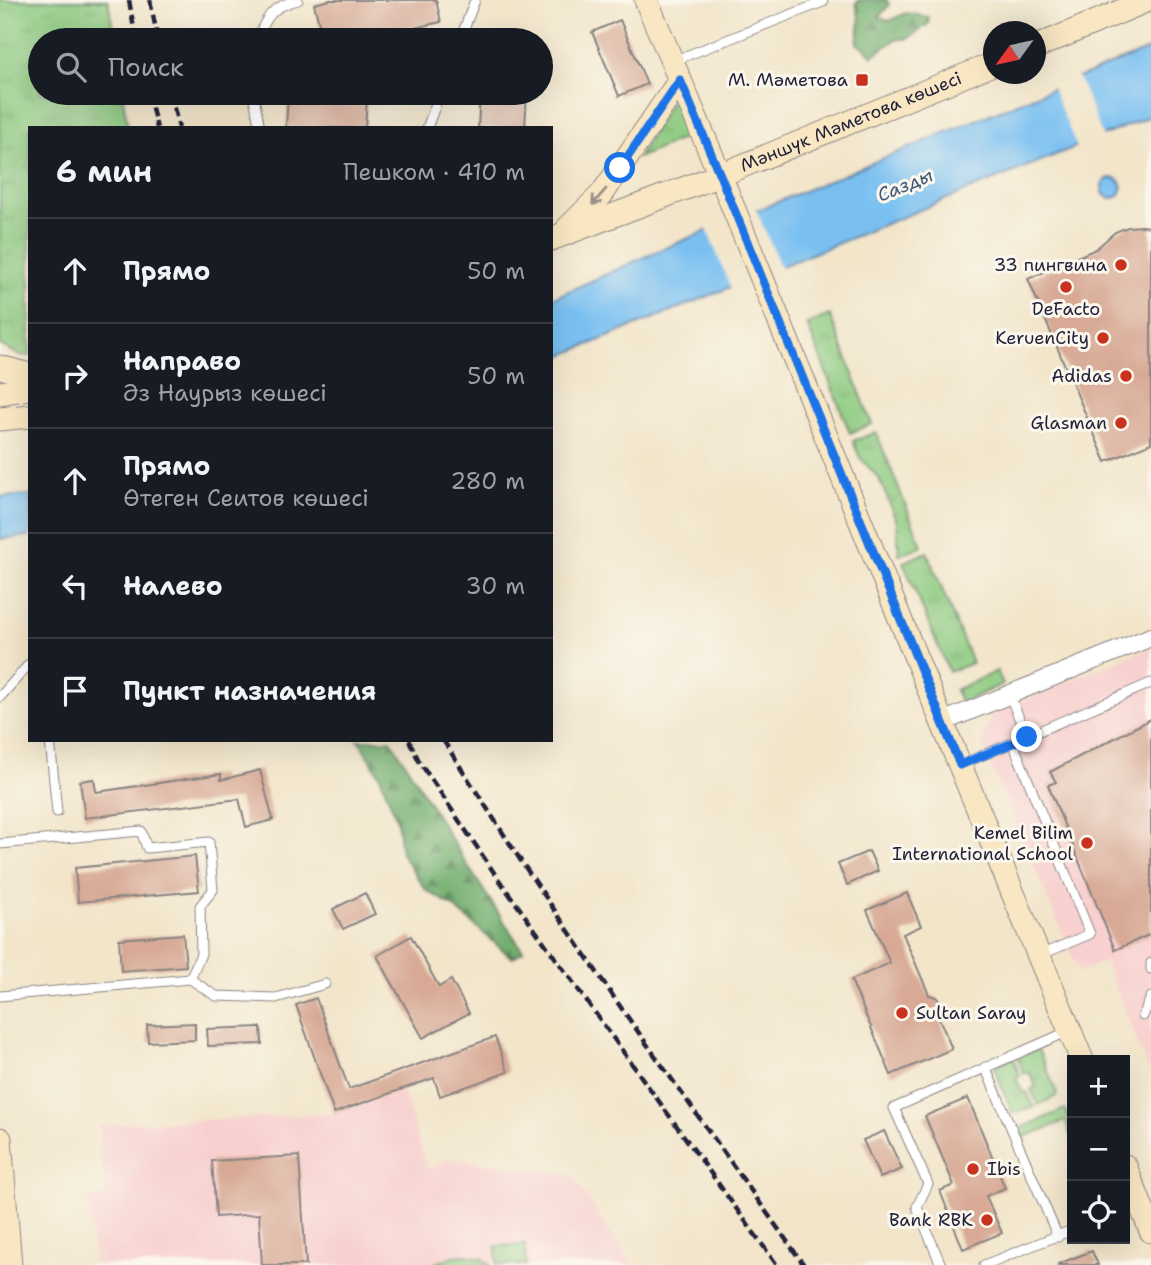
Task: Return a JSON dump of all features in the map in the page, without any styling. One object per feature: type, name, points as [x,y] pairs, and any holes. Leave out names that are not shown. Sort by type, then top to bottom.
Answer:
[{"type":"main road","points":[[646,0],[1080,1055]]},
{"type":"main road","points":[[1046,42],[1148,0]]},
{"type":"main road","name":"Мәншүк Мәметова көшесі","points":[[556,237],[720,175],[983,68]]},
{"type":"main road","points":[[556,237],[602,194],[676,71]]},
{"type":"main road","points":[[0,367],[28,374]]},
{"type":"main road","points":[[0,393],[28,388]]},
{"type":"main road","points":[[0,419],[28,416]]},
{"type":"main road","points":[[0,1139],[10,1265]]},
{"type":"main road","points":[[1129,1181],[1135,1203],[1151,1231]]},
{"type":"street","points":[[942,722],[1151,636]]},
{"type":"lane","points":[[262,28],[275,9],[298,0]]},
{"type":"lane","points":[[464,28],[475,0]]},
{"type":"lane","points":[[676,71],[822,2]]},
{"type":"lane","points":[[255,105],[260,126]]},
{"type":"lane","points":[[428,126],[436,105]]},
{"type":"lane","points":[[0,697],[28,665]]},
{"type":"lane","points":[[960,765],[1151,683]]},
{"type":"lane","points":[[1009,694],[1027,737]]},
{"type":"lane","points":[[50,742],[57,812]]},
{"type":"lane","points":[[1013,743],[1090,934],[1038,955]]},
{"type":"lane","points":[[0,844],[141,831],[148,848],[209,842],[213,890],[200,906],[201,954],[190,979]]},
{"type":"lane","points":[[1151,963],[1151,969]]},
{"type":"lane","points":[[0,996],[190,979],[216,996],[276,998],[325,984]]},
{"type":"lane","points":[[1143,1016],[1151,997]]},
{"type":"lane","points":[[941,1265],[917,1207],[928,1184],[894,1108],[1070,1031]]},
{"type":"lane","points":[[985,1067],[1058,1237]]},
{"type":"lane","points":[[984,1265],[1067,1232]]},
{"type":"shaded area","name":"Kemel Bilim International School","points":[[1151,647],[1151,1076],[1105,961],[1079,972],[982,744],[991,714]]},
{"type":"shaded area","points":[[403,1090],[427,1169],[450,1158],[572,1175],[632,1265],[94,1265],[88,1198],[106,1196],[98,1125],[333,1114]]},
{"type":"green space","points":[[0,0],[108,0],[113,28],[28,28],[28,105],[124,105],[128,126],[28,126],[28,356],[19,355],[0,345]]},
{"type":"green space","points":[[859,0],[887,0],[889,5],[879,17],[889,21],[906,13],[929,17],[928,24],[909,38],[895,40],[872,56],[857,44],[860,22],[856,3]]},
{"type":"green space","points":[[674,96],[689,136],[638,158]]},
{"type":"green space","points":[[830,315],[872,424],[850,433],[807,324]]},
{"type":"green space","points":[[876,432],[922,546],[899,555],[897,522],[879,478],[860,458],[853,441]]},
{"type":"green space","points":[[927,552],[972,663],[949,672],[903,562]]},
{"type":"green space","points":[[997,671],[1003,684],[961,703],[955,690]]},
{"type":"green space","points":[[360,742],[392,742],[523,951],[512,958],[454,907],[426,890],[401,853],[397,820],[380,776]]},
{"type":"green space","points":[[1038,1049],[1057,1096],[1038,1105],[1031,1089],[1036,1087],[1029,1072],[1024,1074],[1017,1056]]},
{"type":"green space","points":[[1013,1057],[1020,1076],[1016,1078],[1034,1107],[1015,1114],[994,1067]]},
{"type":"green space","points":[[1065,1109],[1067,1114],[1067,1126],[1065,1121],[1024,1137],[1023,1127]]},
{"type":"green space","points":[[525,1245],[526,1265],[497,1265],[496,1246]]},
{"type":"green space","points":[[453,1256],[482,1258],[490,1265],[432,1265]]},
{"type":"water","name":"Сазды","points":[[1151,48],[1151,116],[553,359],[553,298],[658,251]]},
{"type":"water","points":[[1112,178],[1119,181],[1122,188],[1119,195],[1112,198],[1105,195],[1102,188],[1105,181]]},
{"type":"water","points":[[28,495],[28,536],[0,539],[0,497]]},
{"type":"pier","points":[[1077,75],[1104,139],[1078,150],[1051,85]]},
{"type":"pier","points":[[755,207],[782,271],[732,291],[706,227]]},
{"type":"building","points":[[330,0],[436,0],[441,22],[414,28],[320,28],[314,4]]},
{"type":"building","points":[[620,20],[647,84],[619,96],[592,32]]},
{"type":"building","points":[[287,105],[367,105],[365,126],[286,126]]},
{"type":"building","points":[[479,105],[526,105],[525,126],[478,126]]},
{"type":"building","name":"KeruenCity","points":[[1142,226],[1151,227],[1151,443],[1106,462],[1028,279],[1096,249],[1115,232]]},
{"type":"building","points":[[1151,719],[1151,934],[1115,950],[1048,785],[1056,782],[1050,772]]},
{"type":"building","points":[[260,770],[273,820],[246,827],[239,799],[85,818],[80,781],[94,779],[96,792],[221,774],[221,780]]},
{"type":"building","points":[[869,851],[878,871],[847,885],[838,864]]},
{"type":"building","points":[[195,856],[199,891],[78,902],[75,868]]},
{"type":"building","points":[[365,893],[375,914],[343,929],[333,909]]},
{"type":"building","name":"Sultan Saray","points":[[907,893],[921,926],[903,934],[929,995],[940,1002],[938,1016],[952,1049],[891,1075],[851,980],[890,963],[867,910]]},
{"type":"building","points":[[183,934],[186,966],[121,971],[119,939]]},
{"type":"building","points":[[411,936],[439,987],[451,980],[469,1013],[423,1038],[377,956]]},
{"type":"building","points":[[316,998],[349,1089],[495,1037],[508,1072],[440,1096],[434,1078],[334,1113],[296,1005]]},
{"type":"building","points":[[195,1023],[195,1040],[148,1042],[147,1025]]},
{"type":"building","points":[[261,1027],[262,1044],[208,1046],[207,1029]]},
{"type":"building","name":"Ibis","points":[[968,1098],[1005,1188],[986,1196],[1002,1233],[963,1249],[940,1191],[954,1185],[925,1116]]},
{"type":"building","points":[[884,1131],[902,1169],[880,1178],[863,1140]]},
{"type":"building","points":[[299,1156],[306,1265],[262,1265],[259,1214],[216,1217],[212,1161]]},
{"type":"building","points":[[1092,1251],[1098,1265],[1058,1265],[1058,1264]]},
{"type":"railway","points":[[129,0],[134,28]]},
{"type":"railway","points":[[150,0],[156,28]]},
{"type":"railway","points":[[151,105],[156,126]]},
{"type":"railway","points":[[173,105],[178,126]]},
{"type":"railway","points":[[410,742],[419,761],[497,877],[777,1265]]},
{"type":"railway","points":[[444,742],[624,1012],[804,1265]]},
{"type":"place","name":"М. Мәметова","points":[[862,80]]},
{"type":"place","name":"33 пингвина","points":[[1121,265]]},
{"type":"place","name":"DeFacto","points":[[1066,287]]},
{"type":"place","name":"KeruenCity","points":[[1103,338]]},
{"type":"place","name":"Adidas","points":[[1126,376]]},
{"type":"place","name":"Glasman","points":[[1121,423]]},
{"type":"place","name":"Kemel Bilim International School","points":[[1087,843]]},
{"type":"place","name":"Sultan Saray","points":[[902,1013]]},
{"type":"place","name":"Ibis","points":[[973,1169]]},
{"type":"place","name":"Bank RBK","points":[[987,1220]]},
{"type":"route","points":[[620,168],[680,80],[960,765],[1027,737]]}]
